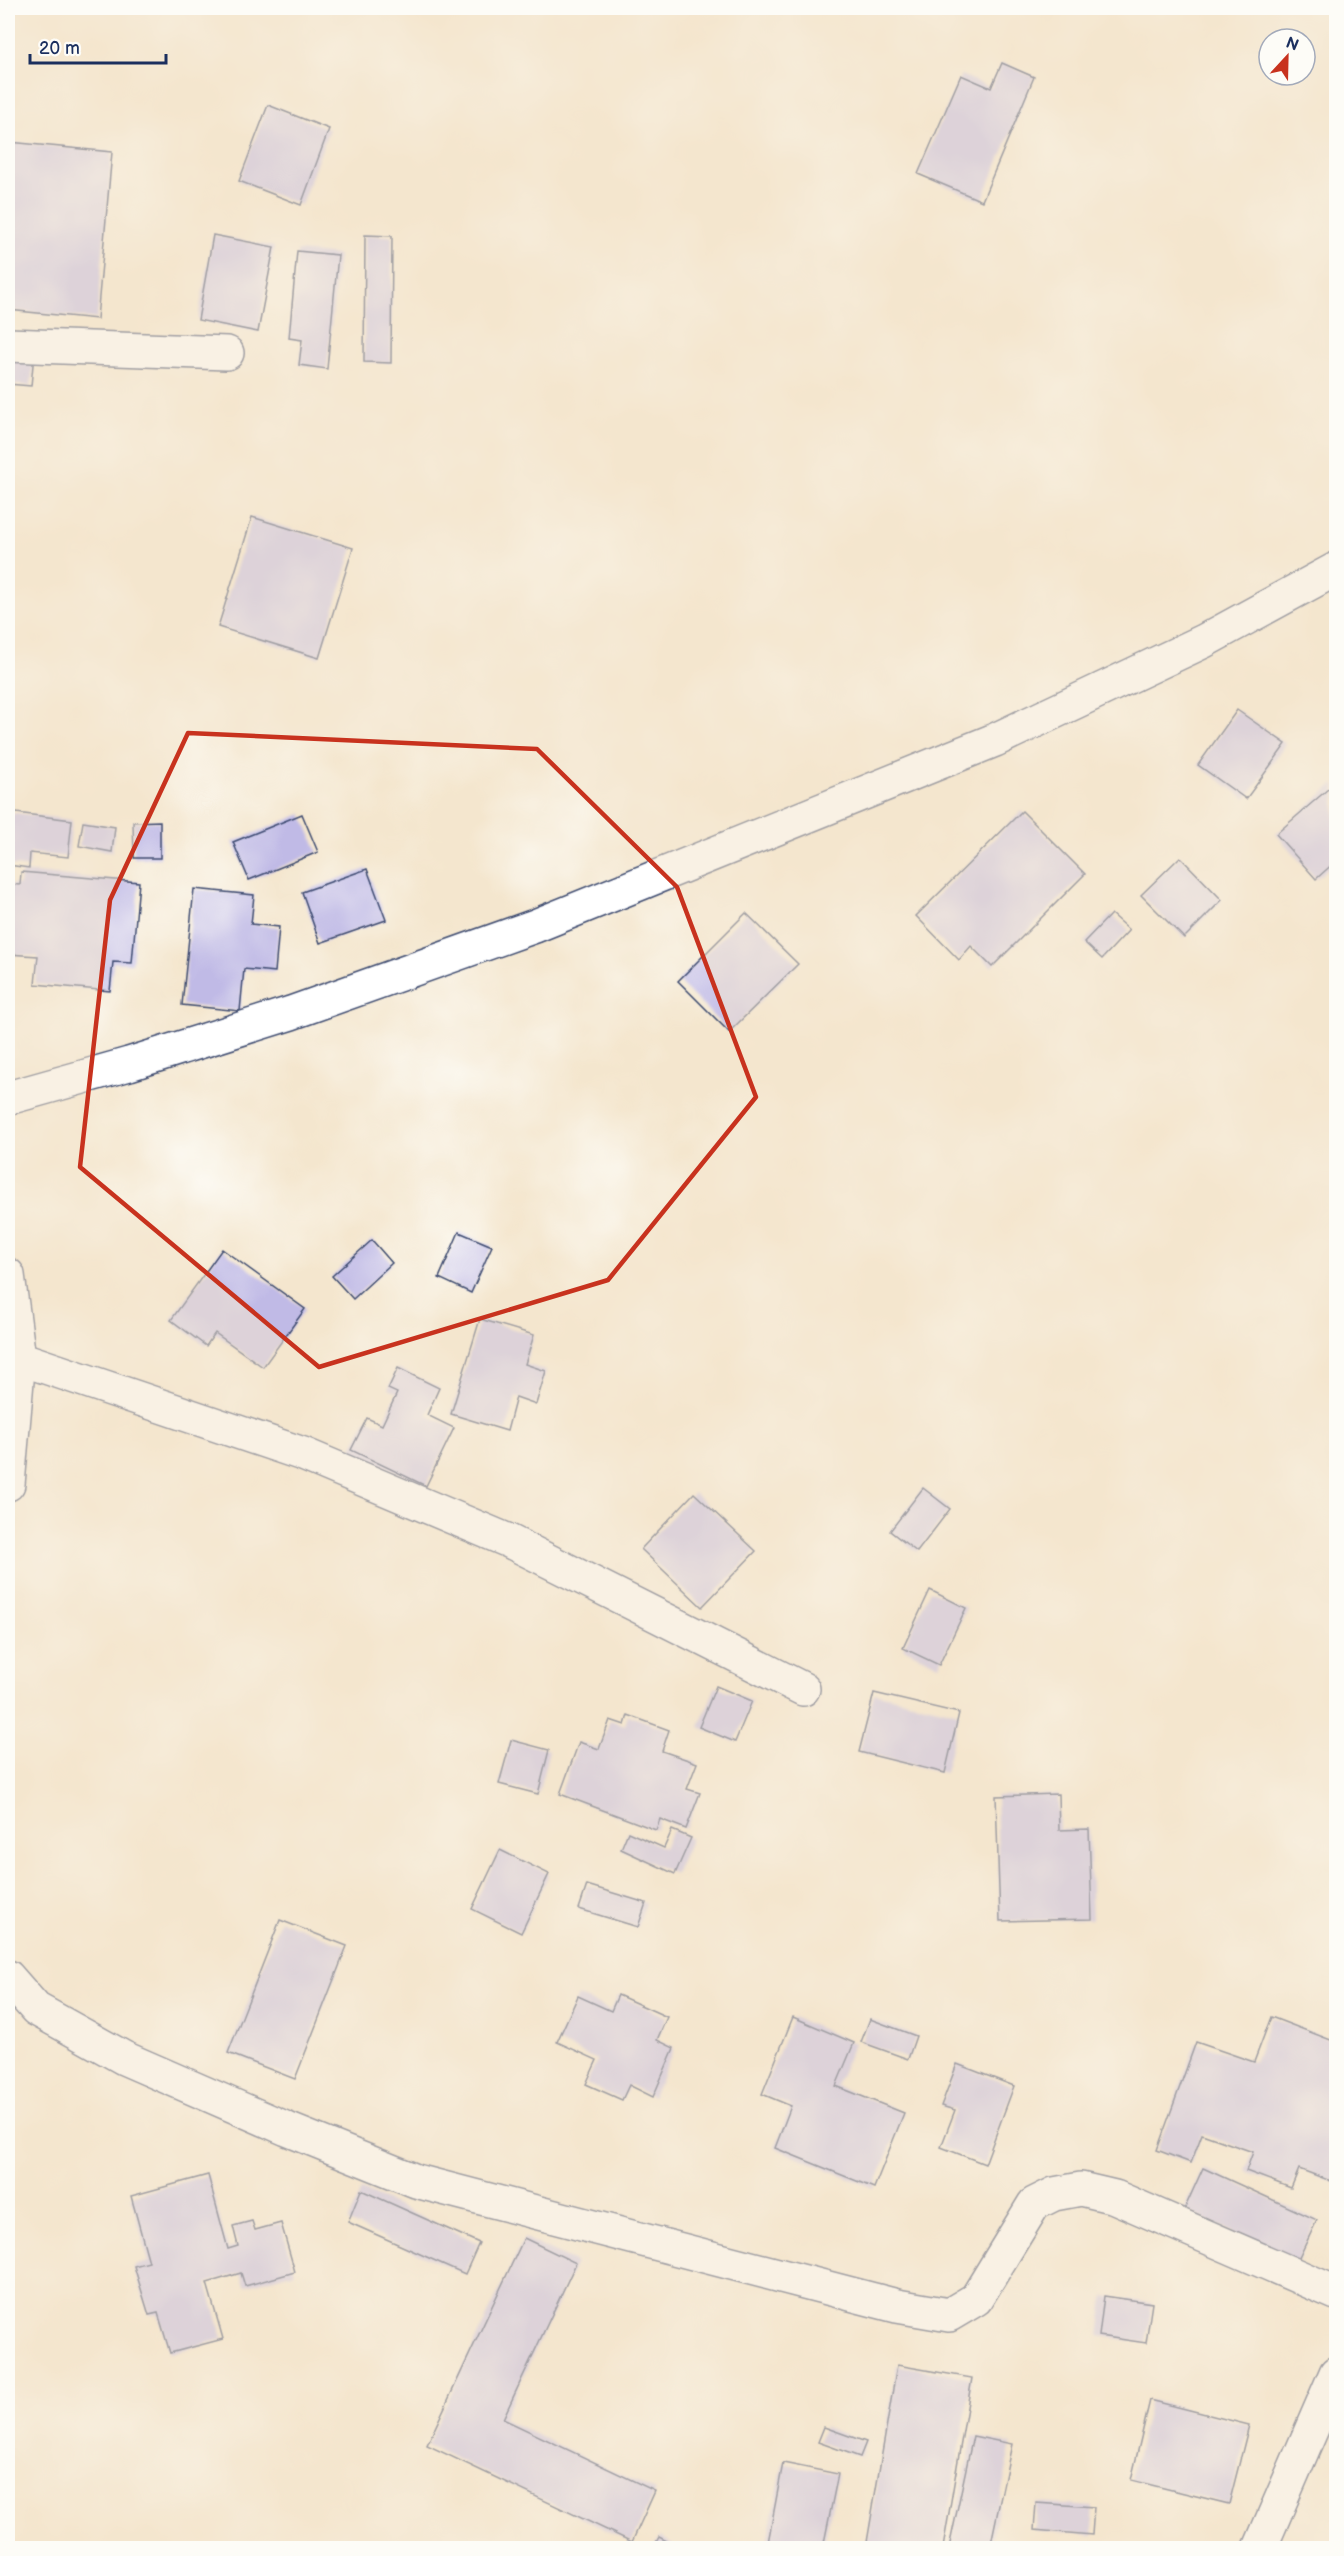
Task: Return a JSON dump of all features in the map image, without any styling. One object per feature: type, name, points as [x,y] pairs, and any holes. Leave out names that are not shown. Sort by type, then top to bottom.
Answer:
[{"type":"street","points":[[8,345],[227,353]]},
{"type":"street","points":[[8,1098],[129,1064],[291,1013],[535,926],[995,740],[1204,641],[1336,569]]},
{"type":"street","points":[[8,1275],[20,1358],[8,1465]]},
{"type":"street","points":[[20,1358],[314,1459],[509,1541],[803,1689]]},
{"type":"street","points":[[8,1977],[36,2009],[124,2058],[287,2129],[416,2181],[897,2306],[949,2315],[976,2299],[1034,2204],[1054,2194],[1081,2189],[1115,2197],[1336,2293]]},
{"type":"street","points":[[1260,2548],[1336,2373]]},
{"type":"highlighted area","points":[[188,733],[537,749],[677,887],[756,1097],[608,1280],[319,1367],[80,1167],[110,900]]},
{"type":"building","points":[[1002,63],[1034,77],[982,201],[918,174],[961,75],[991,88]]},
{"type":"building","points":[[268,105],[329,129],[301,205],[239,181]]},
{"type":"building","points":[[9,142],[112,152],[97,319],[8,310]]},
{"type":"building","points":[[213,235],[274,247],[258,332],[198,320]]},
{"type":"building","points":[[365,235],[392,236],[391,363],[364,362]]},
{"type":"building","points":[[297,251],[338,255],[327,369],[299,365],[302,340],[289,338]]},
{"type":"building","points":[[8,351],[34,354],[31,386],[8,384]]},
{"type":"building","points":[[252,517],[353,548],[319,658],[218,627]]},
{"type":"building","points":[[1237,710],[1286,744],[1246,799],[1198,765]]},
{"type":"building","points":[[1335,783],[1336,861],[1316,879],[1276,834]]},
{"type":"building","points":[[1022,811],[1085,874],[992,967],[971,946],[959,960],[916,916]]},
{"type":"building","points":[[8,812],[72,820],[68,857],[30,853],[29,868],[8,865]]},
{"type":"building","points":[[302,814],[318,852],[249,880],[233,842]]},
{"type":"building","points":[[160,821],[160,858],[134,858],[133,822]]},
{"type":"building","points":[[83,822],[115,827],[112,852],[79,846]]},
{"type":"building","points":[[1180,857],[1222,900],[1184,938],[1141,895]]},
{"type":"building","points":[[367,869],[386,920],[320,943],[302,892]]},
{"type":"building","points":[[21,872],[139,882],[132,963],[113,962],[110,991],[35,984],[38,956],[8,954],[8,884],[20,885]]},
{"type":"building","points":[[194,889],[254,895],[251,924],[279,927],[275,972],[244,969],[240,1011],[182,1005]]},
{"type":"building","points":[[746,913],[798,964],[729,1032],[678,981]]},
{"type":"building","points":[[1111,914],[1129,930],[1102,959],[1084,942]]},
{"type":"building","points":[[459,1232],[492,1246],[471,1293],[439,1278]]},
{"type":"building","points":[[372,1240],[392,1263],[353,1299],[332,1276]]},
{"type":"building","points":[[222,1249],[305,1309],[263,1367],[215,1333],[206,1346],[171,1320]]},
{"type":"building","points":[[480,1319],[534,1335],[525,1364],[546,1371],[536,1404],[516,1397],[507,1431],[451,1414]]},
{"type":"building","points":[[398,1368],[439,1388],[427,1415],[454,1428],[426,1486],[351,1450],[367,1418],[382,1425],[397,1393],[388,1389]]},
{"type":"building","points":[[923,1488],[950,1509],[917,1552],[890,1531]]},
{"type":"building","points":[[694,1493],[756,1551],[702,1607],[641,1549]]},
{"type":"building","points":[[930,1590],[966,1608],[939,1665],[903,1648]]},
{"type":"building","points":[[716,1686],[752,1701],[735,1742],[699,1727]]},
{"type":"building","points":[[874,1693],[959,1713],[945,1773],[859,1752]]},
{"type":"building","points":[[628,1715],[669,1730],[662,1751],[697,1763],[687,1789],[700,1793],[686,1829],[660,1819],[656,1830],[560,1794],[579,1742],[599,1749],[610,1720],[625,1725]]},
{"type":"building","points":[[511,1740],[549,1750],[538,1794],[499,1784]]},
{"type":"building","points":[[1058,1794],[1059,1830],[1089,1829],[1092,1919],[1000,1921],[996,1796]]},
{"type":"building","points":[[672,1830],[691,1838],[675,1874],[621,1849],[628,1832],[664,1848]]},
{"type":"building","points":[[500,1850],[549,1874],[521,1933],[472,1909]]},
{"type":"building","points":[[587,1885],[646,1903],[638,1927],[579,1909]]},
{"type":"building","points":[[280,1920],[347,1946],[295,2079],[228,2053]]},
{"type":"building","points":[[618,1995],[667,2017],[657,2040],[674,2048],[653,2097],[629,2085],[622,2100],[586,2084],[597,2060],[557,2042],[578,1996],[611,2011]]},
{"type":"building","points":[[793,2017],[854,2043],[836,2086],[904,2113],[874,2188],[775,2148],[791,2106],[762,2094]]},
{"type":"building","points":[[1271,2017],[1336,2042],[1336,2183],[1299,2169],[1291,2188],[1246,2171],[1253,2152],[1202,2134],[1191,2163],[1157,2150],[1196,2042],[1254,2062]]},
{"type":"building","points":[[870,2019],[916,2036],[908,2059],[861,2042]]},
{"type":"building","points":[[957,2064],[1014,2086],[985,2164],[941,2147],[955,2110],[941,2106]]},
{"type":"building","points":[[1203,2168],[1317,2220],[1297,2262],[1184,2210]]},
{"type":"building","points":[[208,2175],[228,2249],[238,2246],[233,2226],[252,2221],[255,2230],[281,2223],[295,2272],[245,2286],[241,2273],[207,2283],[223,2339],[170,2353],[158,2313],[149,2315],[134,2266],[149,2262],[131,2196]]},
{"type":"building","points":[[361,2190],[479,2243],[465,2274],[348,2222]]},
{"type":"building","points":[[524,2238],[576,2263],[503,2419],[655,2491],[632,2542],[427,2445]]},
{"type":"building","points":[[1104,2296],[1152,2303],[1146,2343],[1099,2336]]},
{"type":"building","points":[[897,2365],[972,2378],[943,2548],[866,2548]]},
{"type":"building","points":[[1150,2400],[1249,2425],[1229,2504],[1131,2480]]},
{"type":"building","points":[[824,2427],[866,2442],[860,2457],[818,2442]]},
{"type":"building","points":[[973,2436],[1012,2444],[990,2548],[949,2548]]},
{"type":"building","points":[[783,2463],[838,2474],[823,2548],[767,2548]]},
{"type":"building","points":[[1036,2503],[1094,2507],[1092,2535],[1034,2530]]},
{"type":"building","points":[[659,2537],[680,2548],[653,2548]]}]
